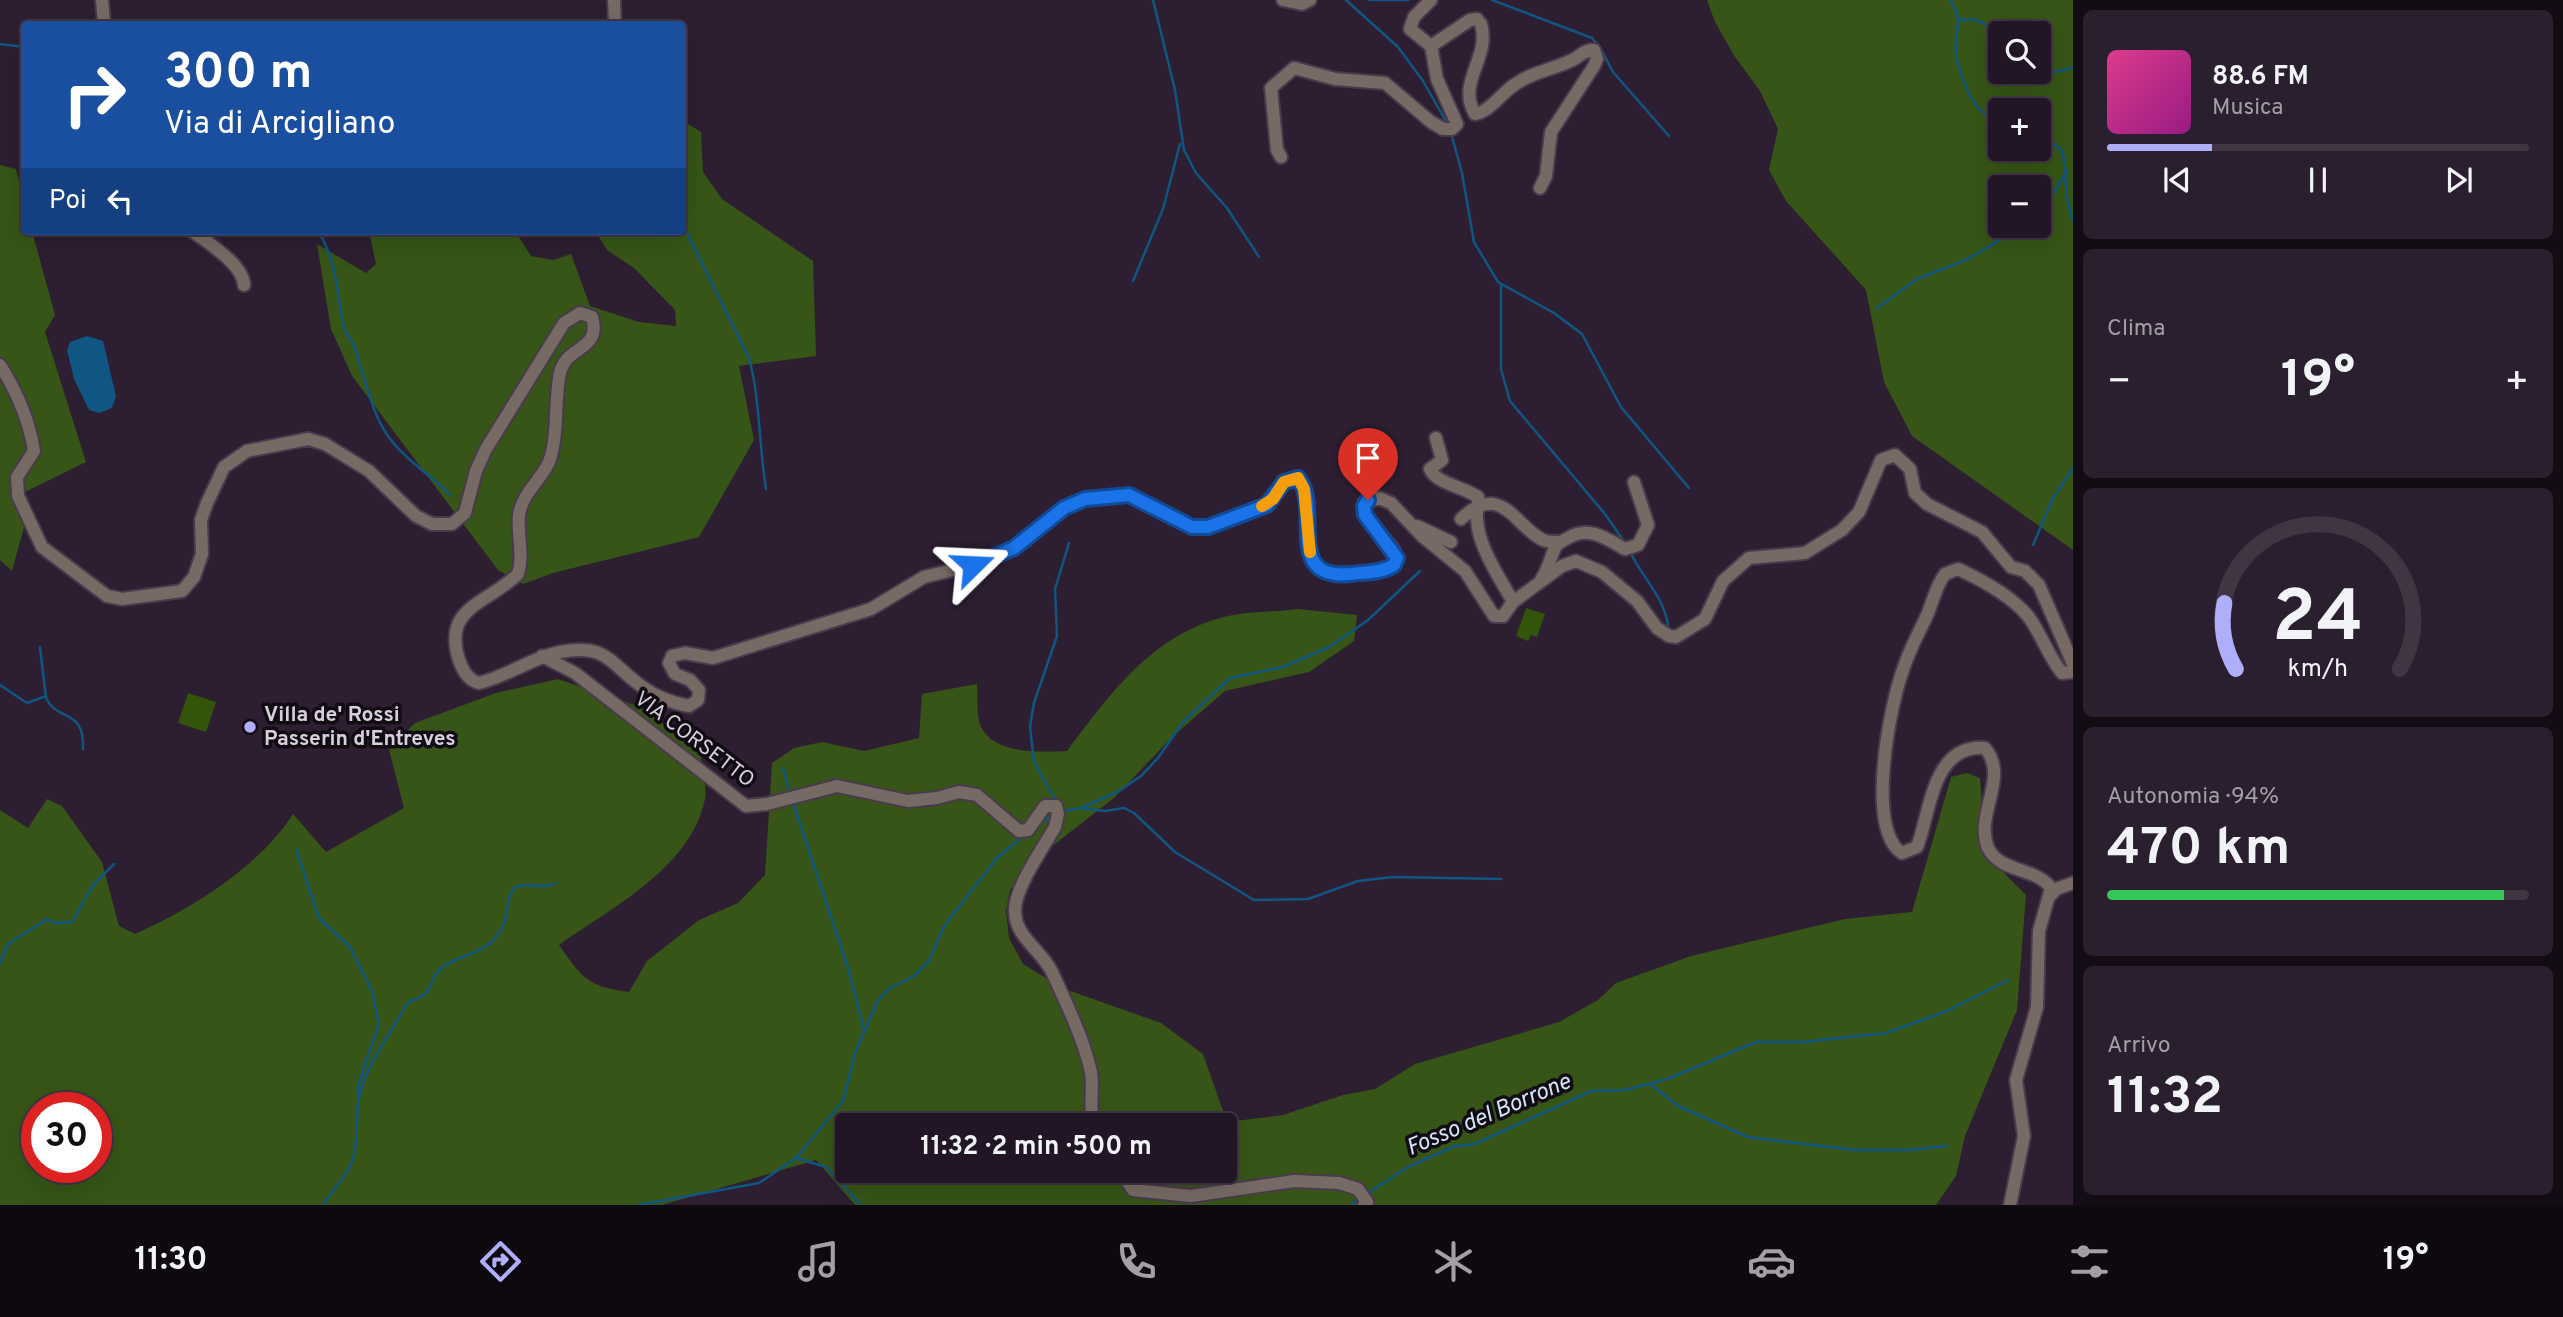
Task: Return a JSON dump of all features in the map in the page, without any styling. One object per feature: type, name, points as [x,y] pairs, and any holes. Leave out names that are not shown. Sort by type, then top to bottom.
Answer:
[{"type":"street","points":[[102,0],[104,21]]},
{"type":"street","points":[[614,0],[615,21]]},
{"type":"street","points":[[1283,0],[1302,4],[1310,0]]},
{"type":"street","points":[[1281,157],[1271,88],[1294,68],[1335,79],[1385,82],[1443,129],[1452,129],[1457,124],[1433,67],[1431,46],[1410,29],[1414,17],[1431,0]]},
{"type":"street","points":[[1431,46],[1470,20],[1477,19],[1481,24],[1481,58],[1467,89],[1468,102],[1475,114],[1483,113],[1501,94],[1532,74],[1570,62],[1588,50],[1594,50],[1594,66],[1551,132],[1546,176],[1540,188]]},
{"type":"street","points":[[197,235],[225,257],[243,279],[244,285]]},
{"type":"street","points":[[0,365],[18,396],[32,434],[34,452],[17,477],[18,496],[42,547],[107,596],[137,598],[182,591],[194,577],[202,554],[201,520],[207,503],[224,467],[247,451],[308,439],[326,444],[369,471],[415,516],[432,524],[452,524],[465,513],[476,471],[486,449],[564,323],[580,313],[592,317],[596,329],[591,341],[571,355],[561,370],[549,462],[523,500],[519,516],[518,574],[466,612],[454,632],[461,665],[472,681],[480,683],[541,656],[597,651],[621,666],[643,688],[669,702],[689,706],[698,700],[699,690],[690,680],[675,674],[669,663],[673,656],[685,653],[713,658],[871,609],[924,577],[1004,553],[1026,540],[1064,508],[1093,497],[1129,495],[1192,527],[1208,527],[1267,505],[1284,482],[1298,478],[1304,489],[1307,538],[1312,559],[1320,569],[1336,575],[1379,571],[1396,562],[1394,550],[1365,515],[1364,506],[1368,500],[1388,501],[1465,571],[1494,617],[1503,617],[1513,602],[1570,562],[1589,564],[1637,601],[1657,628],[1676,637],[1704,620],[1723,581],[1749,558],[1805,553],[1842,530],[1859,512],[1881,460],[1895,455],[1910,469],[1915,493],[1927,504],[1982,532],[2011,567],[2025,571],[2039,585],[2073,664]]},
{"type":"street","points":[[1436,438],[1443,460],[1430,469],[1432,474],[1437,481],[1464,487],[1478,497],[1480,508],[1476,518],[1482,538],[1513,602]]},
{"type":"street","points":[[1538,584],[1550,567],[1560,542],[1574,534],[1594,533],[1611,538],[1625,549],[1638,545],[1648,525],[1634,482]]},
{"type":"street","points":[[1461,519],[1471,509],[1502,506],[1517,515],[1544,540],[1560,542]]},
{"type":"street","points":[[1408,522],[1451,542]]},
{"type":"street","points":[[2051,895],[2051,888],[2045,880],[2007,865],[1989,848],[1985,830],[1995,777],[1994,759],[1985,748],[1957,753],[1942,769],[1917,847],[1902,853],[1894,847],[1885,827],[1883,777],[1893,708],[1903,667],[1945,574],[1958,569],[2007,598],[2028,616],[2047,655],[2062,673],[2073,672]]},
{"type":"street","name":"VIA CORSETTO","points":[[541,656],[575,673],[746,806],[767,804],[837,786],[908,801],[959,792],[977,795],[1019,831],[1028,831],[1045,806],[1056,806],[1055,827],[1015,906],[1016,921],[1018,929],[1048,964],[1075,1020],[1093,1084],[1091,1113]]},
{"type":"street","points":[[2010,1205],[2024,1136],[2016,1080],[2037,1007],[2039,931],[2045,903],[2056,889],[2073,883]]},
{"type":"street","points":[[1129,1183],[1133,1190],[1191,1196],[1294,1181],[1339,1183],[1363,1199]]},
{"type":"green space","points":[[1707,0],[2073,0],[2073,550],[1912,436],[1884,382],[1866,290],[1786,201],[1769,170],[1778,129],[1760,91],[1735,57],[1715,22]]},
{"type":"green space","points":[[686,123],[701,132],[703,172],[722,199],[813,261],[816,356],[739,366],[754,440],[699,537],[553,573],[523,584],[498,570],[352,376],[331,329],[317,244],[366,273],[376,264],[370,235],[518,235],[531,256],[553,260],[571,254],[590,306],[639,322],[676,326],[675,310],[634,268],[607,250],[598,235],[686,235]]},
{"type":"green space","points":[[0,165],[16,169],[21,190],[21,235],[33,235],[55,315],[45,332],[86,462],[15,497],[26,520],[12,571],[0,560]]},
{"type":"green space","points":[[1526,608],[1545,614],[1537,637],[1531,635],[1528,641],[1516,636]]},
{"type":"green space","points":[[1298,609],[1357,615],[1354,641],[1309,672],[1225,691],[1172,737],[1114,798],[1037,858],[1010,890],[1006,911],[1009,938],[1023,964],[1062,988],[1161,1023],[1203,1054],[1224,1113],[835,1113],[835,1182],[816,1160],[662,1205],[0,1205],[0,810],[28,828],[47,799],[62,806],[102,862],[119,926],[135,934],[179,912],[223,884],[262,851],[293,814],[326,852],[404,808],[389,750],[415,723],[496,693],[558,679],[646,709],[701,756],[705,799],[697,824],[684,846],[646,884],[559,945],[587,979],[604,987],[629,992],[647,961],[699,920],[738,903],[765,875],[772,763],[794,748],[822,742],[864,751],[919,738],[922,694],[977,684],[979,722],[988,736],[997,743],[1020,750],[1067,751],[1117,688],[1155,651],[1201,625],[1245,613]]},
{"type":"green space","points":[[188,693],[216,702],[206,732],[178,723]]},
{"type":"green space","points":[[1967,773],[1980,778],[1986,855],[2026,895],[2017,1010],[1965,1136],[1956,1176],[1936,1205],[855,1205],[836,1183],[1237,1183],[1237,1121],[1283,1115],[1343,1095],[1375,1089],[1415,1064],[1559,1022],[1598,1000],[1616,983],[1691,956],[1845,919],[1912,912],[1951,777]]},
{"type":"water","points":[[87,336],[103,341],[116,396],[112,408],[99,413],[89,410],[74,379],[67,350],[70,342]]},
{"type":"waterway","points":[[1153,0],[1175,90],[1184,150],[1196,173],[1227,208],[1259,257]]},
{"type":"waterway","points":[[1346,0],[1398,47],[1423,81],[1447,123]]},
{"type":"waterway","points":[[1369,0],[1408,0]]},
{"type":"waterway","points":[[1492,0],[1592,38],[1613,72],[1669,136]]},
{"type":"waterway","points":[[1950,0],[1958,21],[1956,53],[1959,67],[1974,103],[1988,115]]},
{"type":"waterway","points":[[1960,20],[1979,21],[1988,28]]},
{"type":"waterway","points":[[0,44],[21,47]]},
{"type":"waterway","points":[[2051,73],[2073,68]]},
{"type":"waterway","points":[[1451,133],[1462,173],[1474,242],[1498,282],[1554,313],[1582,334],[1621,407],[1689,488]]},
{"type":"waterway","points":[[2051,141],[2063,152],[2067,198],[2073,221]]},
{"type":"waterway","points":[[1133,281],[1163,209],[1180,144]]},
{"type":"waterway","points":[[2051,197],[2067,171]]},
{"type":"waterway","points":[[686,231],[749,358],[766,489]]},
{"type":"waterway","points":[[320,235],[333,266],[344,328],[354,346],[372,404],[382,426],[402,453],[450,495]]},
{"type":"waterway","points":[[1877,308],[1917,279],[1968,259],[2003,238]]},
{"type":"waterway","points":[[1501,284],[1501,369],[1510,401],[1605,514],[1625,543]]},
{"type":"waterway","points":[[2033,545],[2053,498],[2073,468]]},
{"type":"waterway","points":[[1055,800],[1034,762],[1030,726],[1034,703],[1057,636],[1055,589],[1069,543]]},
{"type":"waterway","points":[[1630,552],[1662,605],[1668,625]]},
{"type":"waterway","points":[[1062,811],[1081,808],[1119,791],[1141,776],[1158,758],[1183,722],[1230,678],[1283,667],[1329,647],[1368,620],[1420,571]]},
{"type":"waterway","points":[[40,647],[46,698],[80,727],[83,749]]},
{"type":"waterway","points":[[0,685],[27,703],[46,696]]},
{"type":"waterway","points":[[783,769],[790,793]]},
{"type":"waterway","points":[[793,803],[848,968],[864,1030]]},
{"type":"waterway","points":[[1081,808],[1105,811],[1124,808],[1134,813],[1175,852],[1254,900],[1308,899],[1358,881],[1393,877],[1501,879]]},
{"type":"waterway","points":[[1038,825],[1053,815]]},
{"type":"waterway","points":[[638,1205],[759,1183],[796,1158],[843,1101],[855,1053],[878,1000],[890,988],[914,976],[929,961],[944,926],[997,858],[1024,835]]},
{"type":"waterway","points":[[296,849],[319,918],[350,947],[372,991],[379,1024],[358,1085],[358,1098]]},
{"type":"waterway","points":[[0,963],[8,944],[47,919],[55,923],[72,922],[93,885],[114,864]]},
{"type":"waterway","points":[[323,1205],[352,1162],[362,1086],[377,1053],[408,1002],[424,995],[438,971],[444,966],[485,947],[496,937],[504,923],[514,888],[556,883]]},
{"type":"waterway","name":"Fosso del Borrone","points":[[1368,1193],[1408,1167],[1455,1146],[1475,1144],[1591,1091],[1625,1090],[1667,1079],[1756,1042],[1802,1042],[1886,1033],[1947,1011],[2008,980]]},
{"type":"waterway","points":[[1650,1084],[1678,1106],[1748,1137],[1855,1150],[1909,1150],[1947,1146]]},
{"type":"waterway","name":"Fosso del Borrone","points":[[796,1158],[826,1167],[861,1205]]},
{"type":"waterway","name":"Fosso del Borrone","points":[[1351,1205],[1359,1199]]},
{"type":"slow traffic","points":[[1262,506],[1273,499],[1284,482],[1298,478],[1304,489],[1310,552]]},
{"type":"place","name":"Villa de' Rossi Passerin d'Entreves","points":[[250,727]]},
{"type":"route","points":[[973,565],[1014,548],[1064,508],[1085,499],[1129,495],[1192,527],[1208,527],[1267,505],[1284,482],[1298,478],[1304,489],[1308,546],[1316,565],[1331,575],[1379,571],[1394,565],[1397,558],[1394,550],[1365,515],[1364,506],[1368,500]]}]
